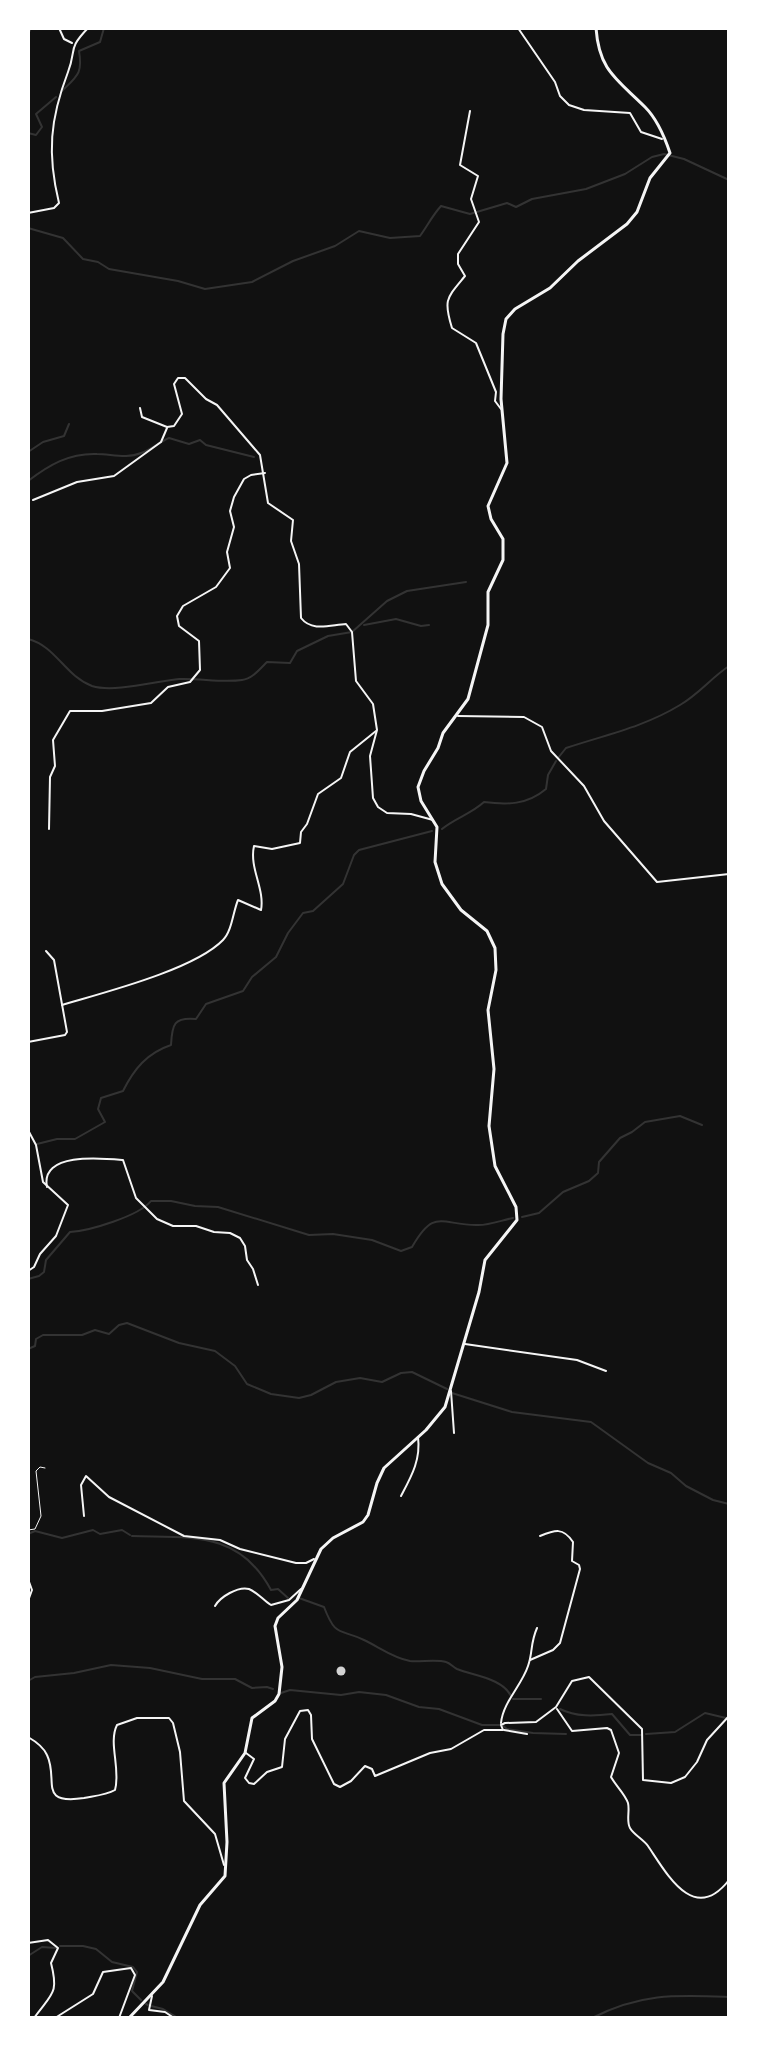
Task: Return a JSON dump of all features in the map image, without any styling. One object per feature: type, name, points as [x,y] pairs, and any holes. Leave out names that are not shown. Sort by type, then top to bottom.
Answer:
[{"type":"main road","points":[[129,2018],[163,1982],[200,1905],[226,1873],[224,1783],[245,1753],[252,1718],[275,1701],[279,1694],[282,1667],[275,1626],[278,1618],[297,1600],[315,1558],[333,1538],[363,1522],[382,1472],[440,1415],[451,1389],[485,1260],[513,1227],[518,1214],[498,1176],[489,1126],[494,1069],[488,1010],[497,960],[487,931],[453,903],[440,878],[435,862],[437,827],[421,801],[418,787],[443,733],[465,705],[488,625],[488,592],[503,560],[503,539],[491,519],[488,506],[507,463],[501,410],[506,319],[515,309],[550,288],[578,261],[627,224],[637,212],[650,178],[668,155],[650,113],[624,90],[606,68],[599,50],[596,28]]},
{"type":"street","points":[[59,28],[64,39],[73,44]]},
{"type":"street","points":[[28,213],[54,208],[59,203],[53,185],[51,150],[61,86],[69,70],[73,44],[88,28]]},
{"type":"street","points":[[518,28],[555,82],[560,96],[569,105],[584,110],[630,113],[641,132],[663,139]]},
{"type":"street","points":[[470,111],[460,165],[478,176],[471,199],[479,222],[458,254],[458,264],[465,276],[446,300],[445,306],[452,328],[476,343],[496,392],[495,401],[501,410]]},
{"type":"street","points":[[140,408],[142,417],[167,427],[174,426],[182,417],[174,384],[178,378],[185,378],[241,429],[261,456],[269,506],[293,520],[291,541],[299,564],[301,618],[313,627],[345,624],[352,632],[354,674],[373,704],[377,730],[370,756],[375,803],[387,813],[411,814],[434,820]]},
{"type":"street","points":[[33,500],[77,482],[114,476],[161,442],[167,427]]},
{"type":"street","points":[[49,829],[50,777],[55,766],[53,740],[70,711],[102,711],[151,703],[169,686],[190,682],[198,675],[199,641],[179,626],[177,616],[183,606],[216,587],[230,568],[227,552],[234,527],[230,511],[234,497],[244,479],[265,473]]},
{"type":"street","points":[[457,716],[524,717],[542,727],[551,751],[590,793],[604,821],[657,882],[729,874]]},
{"type":"street","points":[[62,1005],[136,983],[203,954],[225,939],[238,900],[261,910],[252,859],[254,846],[272,849],[300,843],[301,832],[318,794],[341,778],[350,752],[377,730]]},
{"type":"street","points":[[28,1042],[66,1034],[54,960],[46,951]]},
{"type":"street","points":[[28,1130],[36,1145],[42,1181],[68,1206],[56,1236],[28,1271]]},
{"type":"street","points":[[47,1187],[45,1178],[48,1172],[70,1159],[123,1160],[136,1198],[157,1219],[173,1226],[196,1226],[240,1238],[258,1285]]},
{"type":"street","points":[[464,1344],[577,1360],[606,1371]]},
{"type":"street","points":[[451,1389],[454,1433]]},
{"type":"street","points":[[401,1496],[414,1472],[420,1448],[418,1437]]},
{"type":"street","points":[[84,1516],[81,1485],[86,1476],[109,1497],[184,1536],[220,1540],[240,1549],[301,1564],[315,1558]]},
{"type":"street","points":[[530,1660],[553,1650],[560,1643],[580,1569],[572,1561],[573,1542],[565,1532],[558,1530],[540,1536]]},
{"type":"street","points":[[28,1579],[32,1587],[28,1601]]},
{"type":"street","points":[[215,1606],[222,1597],[244,1589],[271,1605],[289,1600],[301,1589]]},
{"type":"street","points":[[503,1730],[504,1711],[530,1660],[530,1647],[537,1628]]},
{"type":"street","points":[[501,1725],[511,1721],[534,1723],[556,1707],[572,1681],[586,1677],[593,1679],[642,1729],[643,1780],[671,1783],[679,1781],[693,1769],[707,1740],[729,1716]]},
{"type":"street","points":[[556,1707],[572,1731],[607,1728],[614,1735],[619,1753],[611,1777],[628,1802],[629,1826],[650,1848],[670,1879],[687,1893],[701,1898],[713,1896],[729,1880]]},
{"type":"street","points":[[245,1753],[254,1759],[245,1778],[249,1783],[254,1784],[267,1772],[282,1767],[287,1734],[300,1711],[308,1710],[312,1739],[334,1784],[340,1787],[365,1766],[372,1769],[375,1776],[430,1753],[451,1749],[484,1730],[527,1734]]},
{"type":"street","points":[[28,1737],[46,1754],[55,1795],[61,1799],[75,1800],[115,1790],[118,1775],[114,1731],[117,1725],[137,1718],[169,1718],[180,1752],[184,1801],[218,1838],[226,1873]]},
{"type":"street","points":[[28,1943],[48,1940],[58,1948],[50,1965],[55,1974],[55,1989],[34,2018]]},
{"type":"street","points":[[55,2018],[93,1994],[103,1972],[131,1968],[135,1975],[119,2018]]},
{"type":"street","points":[[152,1994],[149,2010],[165,2012],[174,2018]]},
{"type":"path","points":[[28,1530],[35,1529],[41,1516],[36,1475],[38,1469],[45,1468]]},
{"type":"building","points":[[341,1667],[345,1671],[341,1675],[337,1671]]},
{"type":"waterway","points":[[28,34],[31,28]]},
{"type":"waterway","points":[[61,92],[78,74],[79,51],[100,42],[104,28]]},
{"type":"waterway","points":[[28,133],[36,135],[42,127],[36,114],[56,97]]},
{"type":"waterway","points":[[28,228],[63,238],[83,259],[98,262],[109,269],[205,289],[252,282],[293,261],[335,246],[359,231],[390,238],[420,236],[441,206],[470,214],[507,203],[516,207],[532,199],[586,189],[664,154],[684,159],[729,180]]},
{"type":"waterway","points":[[28,452],[43,442],[64,436],[69,424]]},
{"type":"waterway","points":[[28,481],[68,458],[87,454],[136,455],[169,438],[189,444],[200,440],[206,445],[254,457]]},
{"type":"waterway","points":[[28,639],[46,648],[83,681],[101,688],[179,679],[242,680],[252,676],[267,662],[290,663],[297,651],[328,636],[352,632],[387,601],[407,591],[466,582]]},
{"type":"waterway","points":[[364,625],[396,619],[421,626],[429,625]]},
{"type":"waterway","points":[[558,758],[566,748],[666,713],[687,701],[729,666]]},
{"type":"waterway","points":[[442,829],[484,802],[516,803],[539,794],[546,789],[548,775],[556,761]]},
{"type":"waterway","points":[[37,1144],[75,1139],[105,1122],[98,1109],[101,1098],[123,1091],[142,1063],[155,1052],[171,1045],[176,1023],[183,1019],[196,1019],[206,1004],[243,991],[252,977],[276,957],[303,913],[313,911],[343,884],[359,850],[432,831]]},
{"type":"waterway","points":[[522,1217],[539,1213],[563,1192],[589,1181],[598,1173],[599,1162],[620,1138],[645,1122],[680,1116],[702,1125]]},
{"type":"waterway","points":[[28,1279],[44,1272],[46,1260],[70,1232],[113,1222],[151,1201],[218,1207],[309,1235],[333,1234],[372,1240],[401,1251],[412,1247],[426,1227],[438,1221],[481,1225],[513,1218]]},
{"type":"waterway","points":[[28,1349],[35,1346],[36,1339],[43,1335],[82,1335],[95,1330],[109,1334],[119,1325],[127,1323],[179,1343],[215,1351],[235,1366],[247,1384],[271,1394],[299,1398],[336,1382],[360,1378],[382,1382],[401,1373],[412,1372],[447,1389]]},
{"type":"waterway","points":[[452,1393],[512,1412],[591,1422],[648,1463],[671,1473],[686,1486],[713,1500],[729,1504]]},
{"type":"waterway","points":[[28,1534],[35,1531],[62,1538],[93,1530],[100,1534],[122,1530],[130,1535]]},
{"type":"waterway","points":[[132,1536],[193,1538],[228,1547],[244,1557],[271,1590],[278,1589],[288,1598]]},
{"type":"waterway","points":[[299,1598],[324,1607],[339,1631],[404,1660],[447,1663],[494,1681],[511,1696]]},
{"type":"waterway","points":[[28,1681],[35,1677],[111,1665],[150,1668],[202,1679],[235,1679],[252,1688],[273,1689]]},
{"type":"waterway","points":[[281,1693],[290,1690],[386,1695],[419,1707],[439,1709],[482,1725],[502,1725],[507,1729],[533,1733],[566,1734]]},
{"type":"waterway","points":[[513,1699],[541,1699]]},
{"type":"waterway","points":[[560,1709],[579,1715],[612,1714],[630,1735],[641,1735]]},
{"type":"waterway","points":[[646,1734],[675,1732],[705,1713],[726,1718]]},
{"type":"waterway","points":[[60,1946],[96,1949],[112,1962],[133,1967],[137,1972],[132,1991],[141,2000]]},
{"type":"waterway","points":[[28,1956],[42,1947],[56,1948]]},
{"type":"waterway","points":[[592,2018],[627,2004],[659,1997],[729,1997]]},
{"type":"waterway","points":[[151,2006],[178,2018]]}]
